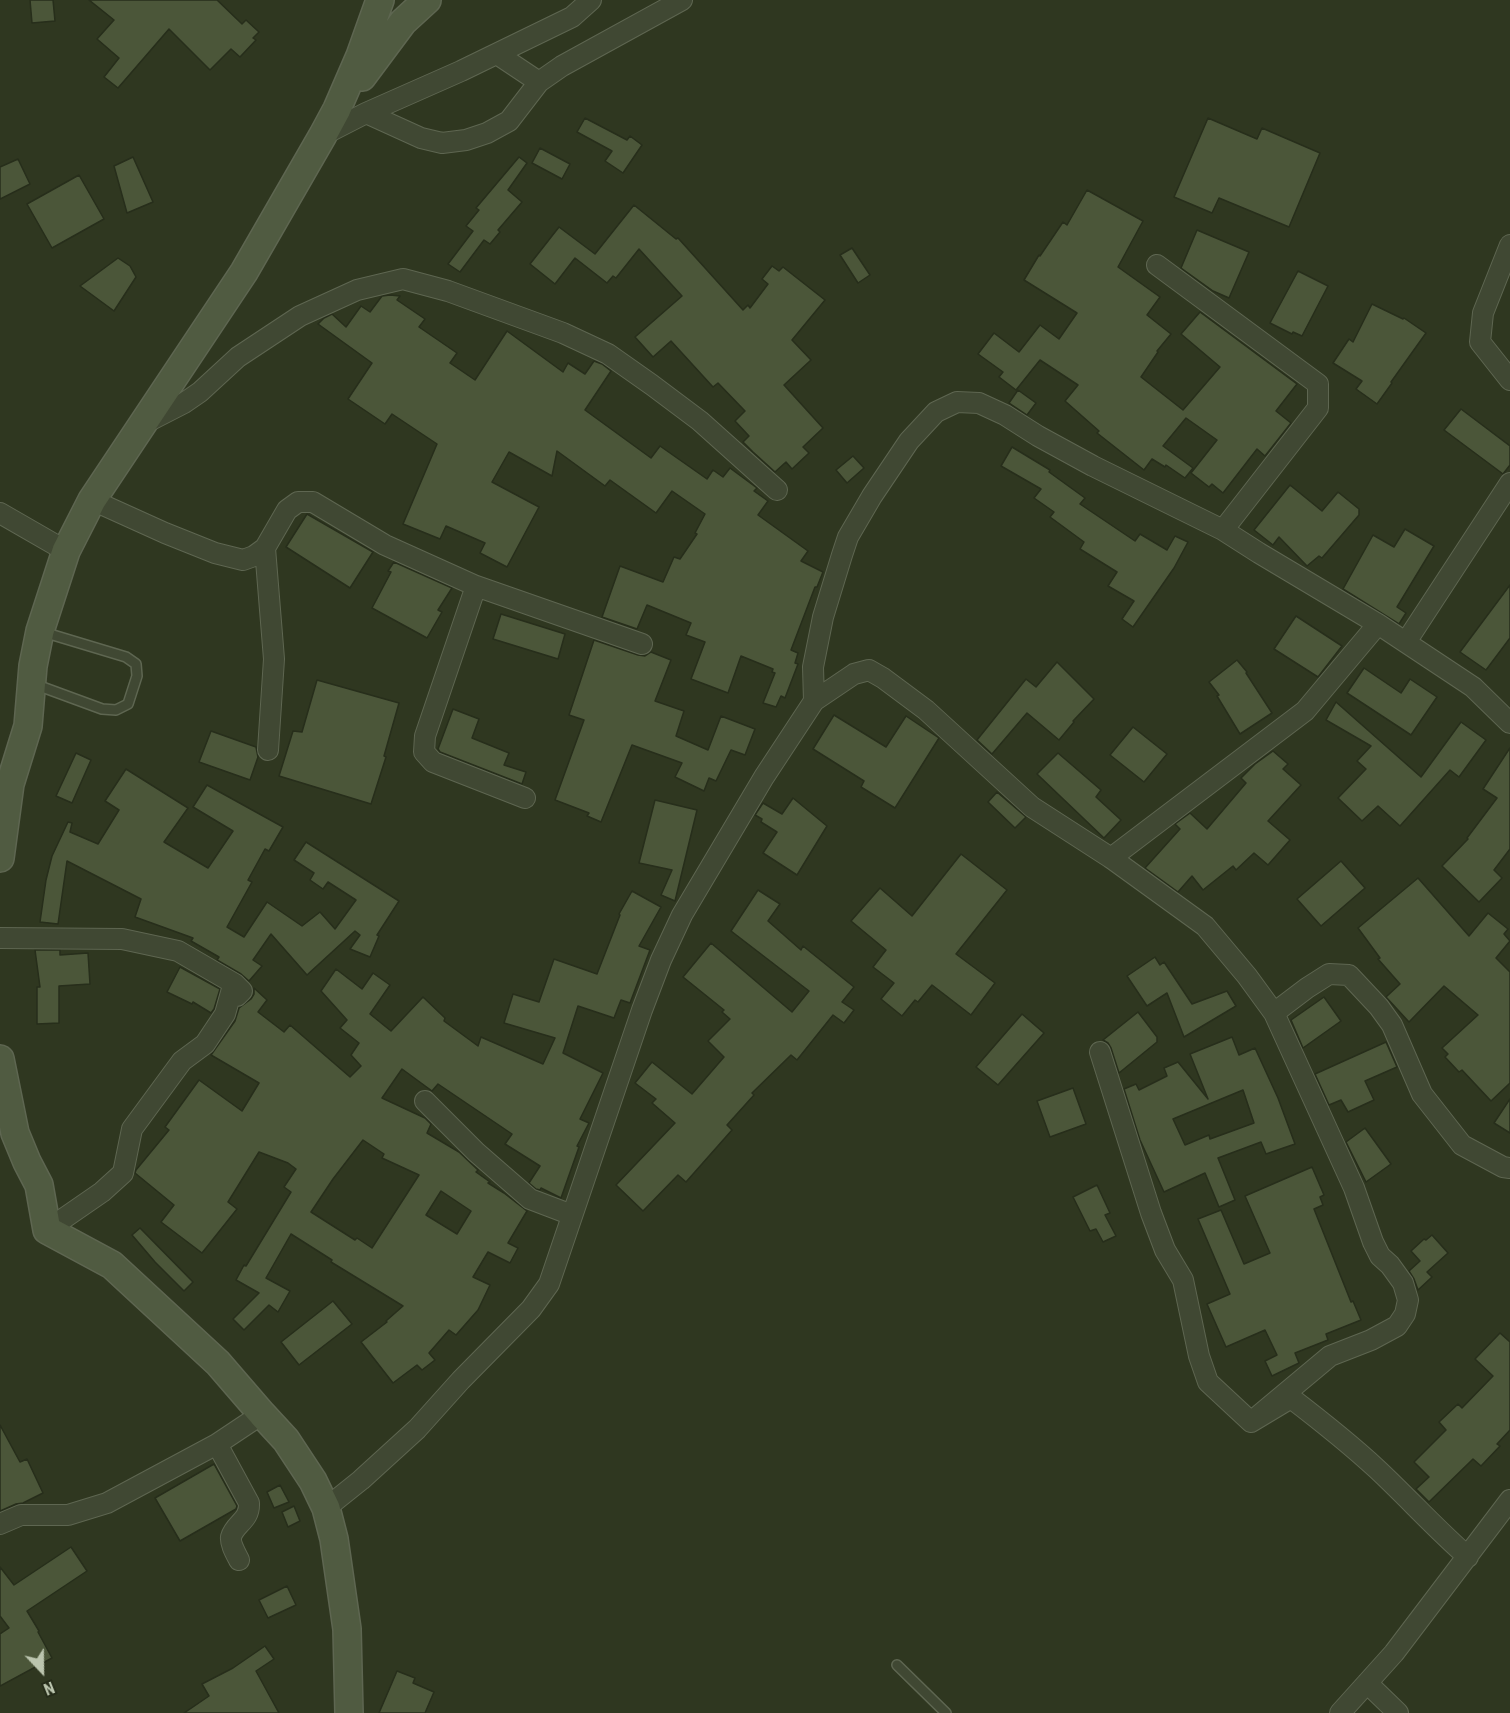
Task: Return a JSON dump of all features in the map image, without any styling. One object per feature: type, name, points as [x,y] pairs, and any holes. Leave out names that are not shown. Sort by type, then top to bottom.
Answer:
[{"type":"main road","points":[[0,858],[10,784],[28,726],[33,666],[40,631],[66,551],[92,500],[244,272],[337,109],[360,56],[380,0]]},
{"type":"main road","points":[[337,109],[403,22],[427,0]]},
{"type":"main road","points":[[0,1059],[7,1134],[27,1162],[39,1185],[47,1230],[112,1264],[218,1363],[286,1440],[313,1481],[326,1508],[334,1539],[347,1629],[349,1713]]},
{"type":"street","points":[[322,135],[572,17],[591,0]]},
{"type":"street","points":[[366,113],[421,138],[442,143],[466,140],[487,133],[509,121],[540,82],[562,66],[682,0]]},
{"type":"street","points":[[497,54],[540,82]]},
{"type":"street","points":[[1510,245],[1483,313],[1480,342],[1510,380]]},
{"type":"street","points":[[1157,265],[1318,384],[1318,408],[1223,530]]},
{"type":"street","points":[[143,424],[184,404],[238,357],[300,316],[357,290],[403,279],[448,291],[563,333],[608,354],[700,421],[777,490]]},
{"type":"street","points":[[814,701],[813,667],[823,617],[848,537],[909,441],[936,412],[957,402],[979,404],[1005,415],[1093,466],[1223,530],[1406,642],[1473,687],[1510,723]]},
{"type":"street","points":[[1406,642],[1510,483]]},
{"type":"street","points":[[92,500],[215,553],[243,560],[265,548],[287,510],[298,502],[313,502],[385,545],[476,586],[642,644]]},
{"type":"street","points":[[0,513],[66,551]]},
{"type":"street","points":[[265,548],[274,659],[268,750]]},
{"type":"street","points":[[476,586],[425,736],[423,752],[434,762],[525,798]]},
{"type":"street","points":[[1111,858],[1305,711],[1377,624]]},
{"type":"street","points":[[326,1508],[361,1480],[417,1429],[461,1380],[531,1309],[549,1284],[642,1010],[661,960],[682,915],[764,777],[814,701],[854,674],[869,670],[884,678],[926,710],[1032,807],[1111,858],[1204,926],[1247,976],[1274,1013],[1354,1188],[1373,1242],[1380,1256],[1403,1283],[1408,1300],[1405,1314],[1398,1326],[1371,1340],[1330,1356],[1251,1422]]},
{"type":"street","points":[[0,938],[122,939],[178,951],[235,984],[242,991],[237,996],[232,989],[225,1014],[205,1044],[182,1061],[132,1129],[123,1173],[102,1192],[47,1230]]},
{"type":"street","points":[[1274,1013],[1329,974],[1348,975],[1379,1007],[1392,1025],[1422,1094],[1462,1145],[1503,1167],[1510,1168]]},
{"type":"street","points":[[1100,1052],[1151,1213],[1165,1250],[1183,1280],[1208,1382],[1251,1422]]},
{"type":"street","points":[[425,1101],[476,1152],[530,1199],[572,1215]]},
{"type":"street","points":[[1251,1422],[1291,1398],[1329,1426],[1376,1467],[1468,1557]]},
{"type":"street","points":[[0,1524],[21,1515],[68,1515],[107,1503],[217,1444],[262,1414]]},
{"type":"street","points":[[217,1444],[249,1503],[249,1511],[231,1536],[239,1560]]},
{"type":"street","points":[[1340,1713],[1394,1653],[1510,1500]]},
{"type":"street","points":[[1367,1683],[1398,1713]]},
{"type":"lane","points":[[32,684],[102,709],[116,710],[128,704],[137,676],[136,664],[126,657],[40,631]]},
{"type":"lane","points":[[897,1665],[946,1713]]},
{"type":"building","points":[[30,0],[53,0],[55,21],[32,23]]},
{"type":"building","points":[[89,0],[217,0],[242,24],[246,20],[259,32],[253,38],[256,40],[240,57],[231,49],[210,70],[169,29],[118,88],[104,77],[119,58],[97,39],[114,20]]},
{"type":"building","points":[[585,118],[627,140],[630,136],[642,145],[623,173],[605,161],[612,151],[577,132]]},
{"type":"building","points":[[1208,118],[1257,139],[1262,128],[1320,153],[1289,227],[1219,198],[1212,213],[1174,197]]},
{"type":"building","points":[[540,148],[570,164],[562,179],[532,163]]},
{"type":"building","points":[[133,157],[153,202],[127,213],[114,166]]},
{"type":"building","points":[[519,157],[527,163],[508,190],[522,202],[498,230],[500,232],[490,244],[484,240],[460,272],[448,264],[473,231],[466,226],[479,210],[476,208]]},
{"type":"building","points":[[18,159],[30,184],[0,199],[0,167]]},
{"type":"building","points":[[79,175],[104,219],[52,248],[27,204]]},
{"type":"building","points":[[1087,190],[1143,221],[1118,267],[1160,297],[1147,315],[1171,334],[1141,377],[1183,410],[1220,367],[1181,334],[1200,312],[1297,384],[1276,411],[1291,423],[1265,456],[1257,449],[1223,493],[1212,484],[1209,487],[1191,473],[1217,440],[1186,418],[1163,446],[1193,468],[1185,478],[1152,459],[1144,470],[1097,433],[1099,431],[1065,401],[1078,385],[1040,360],[1016,390],[999,377],[1003,372],[978,354],[994,333],[1019,352],[1040,325],[1059,339],[1077,313],[1024,280],[1063,222],[1067,225]]},
{"type":"building","points":[[634,205],[676,239],[678,238],[743,310],[748,305],[750,308],[768,284],[762,279],[772,266],[779,271],[783,267],[825,300],[792,340],[811,360],[784,385],[823,428],[803,447],[809,453],[792,469],[786,462],[775,472],[743,442],[749,436],[735,421],[745,411],[718,383],[713,387],[671,341],[653,357],[635,337],[682,296],[639,249],[616,278],[613,276],[607,283],[575,258],[555,284],[530,264],[559,227],[595,254]]},
{"type":"building","points":[[1197,230],[1249,252],[1229,298],[1213,291],[1181,268]]},
{"type":"building","points":[[852,248],[870,275],[858,283],[840,255]]},
{"type":"building","points":[[118,258],[130,266],[136,277],[114,311],[80,286]]},
{"type":"building","points":[[1298,271],[1328,286],[1302,336],[1293,332],[1292,334],[1270,323]]},
{"type":"building","points":[[382,296],[400,296],[397,300],[425,319],[419,327],[457,353],[450,363],[475,380],[507,331],[563,372],[568,363],[585,374],[594,361],[602,364],[611,371],[585,410],[651,458],[660,446],[707,479],[713,470],[723,477],[730,468],[757,488],[754,491],[768,501],[758,515],[808,551],[801,561],[823,572],[791,650],[798,653],[795,663],[798,664],[785,698],[781,696],[776,707],[763,703],[775,673],[772,672],[773,669],[741,656],[728,693],[691,679],[705,642],[686,635],[691,623],[647,605],[637,629],[602,617],[620,566],[663,582],[674,557],[680,559],[697,534],[695,533],[705,514],[672,491],[656,513],[610,480],[605,486],[557,451],[552,476],[509,452],[492,482],[539,507],[507,567],[480,553],[485,543],[446,526],[440,539],[403,524],[437,444],[392,414],[385,424],[348,399],[372,363],[318,324],[332,314],[346,327],[361,306],[370,312]]},
{"type":"building","points":[[1372,304],[1404,318],[1426,333],[1377,404],[1356,389],[1362,381],[1333,363],[1349,339],[1353,342]]},
{"type":"building","points":[[1018,390],[1036,403],[1027,415],[1009,403]]},
{"type":"building","points":[[1461,409],[1510,446],[1510,465],[1503,474],[1444,430]]},
{"type":"building","points":[[1012,447],[1050,470],[1049,472],[1085,498],[1080,504],[1135,541],[1140,534],[1167,550],[1175,536],[1188,542],[1174,568],[1133,627],[1122,619],[1134,601],[1108,586],[1117,572],[1080,549],[1084,542],[1050,517],[1054,512],[1034,498],[1041,489],[1001,466]]},
{"type":"building","points":[[853,456],[864,468],[847,483],[836,470]]},
{"type":"building","points":[[1290,485],[1322,511],[1338,492],[1359,509],[1359,515],[1322,558],[1319,556],[1307,566],[1279,537],[1273,545],[1254,530]]},
{"type":"building","points":[[307,514],[373,552],[350,588],[286,547]]},
{"type":"building","points":[[1405,529],[1434,546],[1397,607],[1406,613],[1399,624],[1343,589],[1373,535],[1394,547]]},
{"type":"building","points":[[394,562],[452,588],[438,610],[442,612],[427,638],[372,608]]},
{"type":"building","points":[[1510,585],[1510,638],[1486,670],[1460,652]]},
{"type":"building","points":[[501,614],[565,634],[558,659],[493,639]]},
{"type":"building","points":[[1296,616],[1342,646],[1318,677],[1274,649]]},
{"type":"building","points":[[594,640],[638,655],[645,656],[651,652],[671,660],[655,701],[684,711],[676,736],[708,750],[721,716],[755,729],[745,755],[731,750],[716,781],[709,778],[704,791],[675,777],[682,763],[632,745],[601,822],[587,816],[589,813],[555,800],[584,720],[569,715]]},
{"type":"building","points":[[1237,660],[1272,713],[1240,734],[1217,696],[1219,695],[1209,682]]},
{"type":"building","points":[[1057,662],[1094,699],[1059,740],[1027,713],[992,754],[977,740],[1026,679],[1036,687]]},
{"type":"building","points":[[1364,668],[1401,693],[1410,679],[1437,697],[1411,735],[1347,693]]},
{"type":"building","points":[[317,680],[399,703],[384,756],[386,757],[371,804],[279,776],[293,731],[302,732]]},
{"type":"building","points":[[1336,702],[1421,777],[1461,722],[1486,740],[1459,777],[1450,770],[1400,826],[1378,806],[1362,821],[1338,798],[1366,769],[1357,761],[1371,746],[1326,720]]},
{"type":"building","points":[[453,709],[479,719],[472,738],[509,753],[504,765],[526,772],[522,784],[440,752],[438,749]]},
{"type":"building","points":[[834,715],[886,747],[906,716],[939,738],[895,808],[861,787],[864,781],[813,749]]},
{"type":"building","points":[[1133,727],[1167,754],[1144,782],[1110,755]]},
{"type":"building","points":[[211,731],[256,747],[258,757],[250,780],[199,762]]},
{"type":"building","points":[[1510,748],[1510,849],[1494,870],[1502,878],[1479,902],[1442,866],[1468,839],[1497,798],[1483,789]]},
{"type":"building","points":[[1273,751],[1288,764],[1283,769],[1301,785],[1268,821],[1290,840],[1268,865],[1254,853],[1236,870],[1233,866],[1203,890],[1192,876],[1178,892],[1145,868],[1180,829],[1175,824],[1190,813],[1207,829],[1246,783],[1241,778]]},
{"type":"building","points":[[76,753],[91,760],[72,803],[56,796]]},
{"type":"building","points":[[1058,753],[1101,790],[1096,797],[1121,820],[1104,838],[1037,774]]},
{"type":"building","points":[[126,769],[188,808],[164,842],[208,868],[233,831],[193,807],[207,785],[283,827],[269,851],[265,849],[248,880],[252,882],[227,927],[244,937],[267,902],[302,926],[320,912],[335,929],[356,900],[328,882],[323,889],[310,880],[314,873],[294,860],[306,842],[399,901],[377,935],[379,936],[370,957],[350,949],[360,935],[355,931],[307,975],[271,934],[253,960],[262,966],[249,981],[217,960],[219,957],[191,941],[193,938],[135,917],[141,899],[67,861],[58,924],[40,922],[52,856],[68,822],[72,823],[70,832],[98,844],[119,810],[105,801]]},
{"type":"building","points":[[997,792],[1026,817],[1015,828],[988,802]]},
{"type":"building","points":[[793,798],[827,826],[797,875],[763,853],[777,832],[761,822],[762,819],[755,815],[763,803],[782,814]]},
{"type":"building","points":[[655,800],[697,810],[675,901],[661,895],[672,870],[639,863]]},
{"type":"building","points":[[961,854],[1007,890],[956,954],[995,983],[971,1015],[932,985],[902,1016],[881,999],[894,983],[873,967],[886,950],[851,921],[880,888],[912,916]]},
{"type":"building","points":[[1341,861],[1365,888],[1321,926],[1297,899]]},
{"type":"building","points":[[1418,878],[1469,936],[1488,913],[1508,929],[1504,934],[1510,941],[1496,958],[1510,972],[1510,1083],[1491,1101],[1462,1070],[1459,1072],[1445,1057],[1448,1054],[1442,1048],[1478,1015],[1444,986],[1409,1022],[1386,997],[1400,984],[1378,959],[1380,958],[1358,928]]},
{"type":"building","points":[[758,890],[780,904],[768,921],[801,950],[803,946],[854,987],[842,1002],[854,1010],[844,1023],[833,1015],[797,1060],[791,1055],[752,1093],[754,1095],[727,1125],[732,1130],[686,1182],[678,1175],[643,1211],[616,1185],[675,1123],[652,1103],[656,1099],[635,1083],[652,1062],[692,1094],[724,1057],[708,1041],[730,1019],[722,1012],[724,1010],[683,977],[711,943],[792,1012],[809,991],[731,931]]},
{"type":"building","points":[[632,891],[661,907],[639,946],[650,950],[630,1003],[621,1000],[614,1018],[578,1006],[563,1053],[603,1073],[580,1119],[589,1123],[577,1146],[579,1147],[561,1198],[541,1188],[536,1189],[529,1183],[540,1166],[505,1144],[512,1134],[438,1084],[432,1091],[402,1069],[382,1098],[425,1118],[431,1124],[427,1133],[459,1152],[478,1170],[476,1172],[490,1182],[488,1183],[527,1211],[508,1243],[518,1248],[510,1263],[488,1252],[473,1277],[490,1285],[478,1310],[456,1335],[449,1330],[429,1353],[435,1360],[422,1370],[417,1365],[393,1383],[361,1342],[403,1306],[331,1262],[332,1260],[291,1234],[266,1278],[290,1291],[278,1312],[269,1305],[244,1330],[233,1319],[259,1293],[236,1280],[291,1192],[284,1187],[296,1169],[288,1163],[259,1152],[228,1202],[237,1209],[202,1253],[161,1222],[174,1205],[135,1173],[169,1130],[165,1127],[199,1080],[242,1111],[259,1083],[211,1055],[235,1021],[239,1008],[251,999],[254,988],[267,1000],[258,1012],[284,1032],[290,1025],[350,1077],[361,1066],[351,1055],[359,1043],[340,1028],[347,1020],[321,991],[336,969],[362,989],[373,973],[390,985],[370,1014],[391,1031],[423,997],[445,1018],[444,1021],[478,1046],[481,1037],[543,1064],[555,1038],[504,1023],[513,994],[539,1002],[554,959],[597,974],[619,914]],"holes":[[[363,1140],[384,1154],[382,1158],[419,1175],[372,1248],[311,1212]],[[441,1191],[471,1211],[457,1234],[426,1215]]]},
{"type":"building","points":[[35,950],[60,950],[60,955],[88,953],[90,984],[59,986],[59,1023],[37,1024],[37,987],[40,987]]},
{"type":"building","points":[[1155,957],[1160,965],[1164,962],[1192,1004],[1227,991],[1236,1006],[1184,1037],[1167,993],[1147,1006],[1127,976]]},
{"type":"building","points":[[180,967],[220,989],[211,1013],[193,1002],[192,1004],[167,992]]},
{"type":"building","points":[[1324,997],[1341,1021],[1303,1048],[1291,1020]]},
{"type":"building","points":[[1138,1012],[1157,1037],[1157,1042],[1119,1073],[1111,1048],[1103,1040]]},
{"type":"building","points":[[1022,1014],[1044,1033],[998,1085],[976,1067]]},
{"type":"building","points":[[1232,1037],[1239,1055],[1255,1048],[1278,1098],[1295,1144],[1266,1154],[1261,1142],[1218,1158],[1235,1200],[1219,1207],[1205,1173],[1164,1192],[1140,1140],[1124,1089],[1136,1084],[1139,1090],[1167,1076],[1164,1068],[1178,1062],[1208,1099],[1190,1054]],"holes":[[[1243,1090],[1254,1123],[1210,1139],[1209,1135],[1185,1145],[1173,1119]]]},
{"type":"building","points":[[1386,1042],[1397,1067],[1365,1081],[1374,1100],[1348,1112],[1341,1100],[1329,1105],[1315,1074]]},
{"type":"building","points":[[1073,1088],[1086,1124],[1050,1137],[1037,1101]]},
{"type":"building","points":[[1510,1099],[1510,1133],[1494,1123]]},
{"type":"building","points":[[1365,1128],[1391,1164],[1366,1182],[1346,1142]]},
{"type":"building","points":[[1312,1167],[1324,1195],[1320,1197],[1323,1205],[1314,1209],[1351,1302],[1353,1301],[1361,1320],[1326,1334],[1328,1340],[1295,1353],[1299,1363],[1272,1376],[1265,1361],[1277,1355],[1265,1330],[1226,1347],[1207,1304],[1230,1294],[1198,1219],[1221,1210],[1244,1264],[1270,1253],[1245,1196]]},
{"type":"building","points":[[1097,1185],[1110,1213],[1105,1215],[1116,1236],[1103,1242],[1096,1229],[1090,1231],[1073,1197]]},
{"type":"building","points":[[140,1228],[193,1282],[184,1291],[132,1235]]},
{"type":"building","points":[[1432,1235],[1448,1253],[1427,1272],[1432,1277],[1418,1290],[1409,1271],[1420,1261],[1411,1251]]},
{"type":"building","points":[[333,1301],[352,1324],[299,1365],[281,1342]]},
{"type":"building","points":[[1500,1333],[1510,1342],[1510,1430],[1497,1444],[1500,1446],[1481,1466],[1473,1459],[1429,1502],[1416,1489],[1429,1477],[1414,1462],[1446,1430],[1439,1422],[1458,1404],[1462,1408],[1493,1376],[1475,1359]]},
{"type":"building","points":[[0,1425],[20,1462],[27,1459],[43,1493],[0,1511]]},
{"type":"building","points":[[214,1464],[237,1506],[236,1509],[180,1541],[155,1498]]},
{"type":"building","points":[[280,1485],[289,1502],[274,1508],[267,1492]]},
{"type":"building","points":[[294,1506],[300,1521],[288,1527],[282,1512]]},
{"type":"building","points":[[71,1547],[87,1571],[27,1611],[52,1658],[0,1686],[0,1634],[9,1628],[0,1616],[0,1567],[14,1585]]},
{"type":"building","points":[[287,1586],[296,1605],[268,1618],[259,1600]]},
{"type":"building","points":[[265,1646],[274,1659],[256,1671],[279,1713],[184,1713],[209,1696],[202,1684],[233,1668]]},
{"type":"building","points":[[397,1671],[415,1678],[413,1683],[434,1692],[425,1713],[379,1713]]}]
